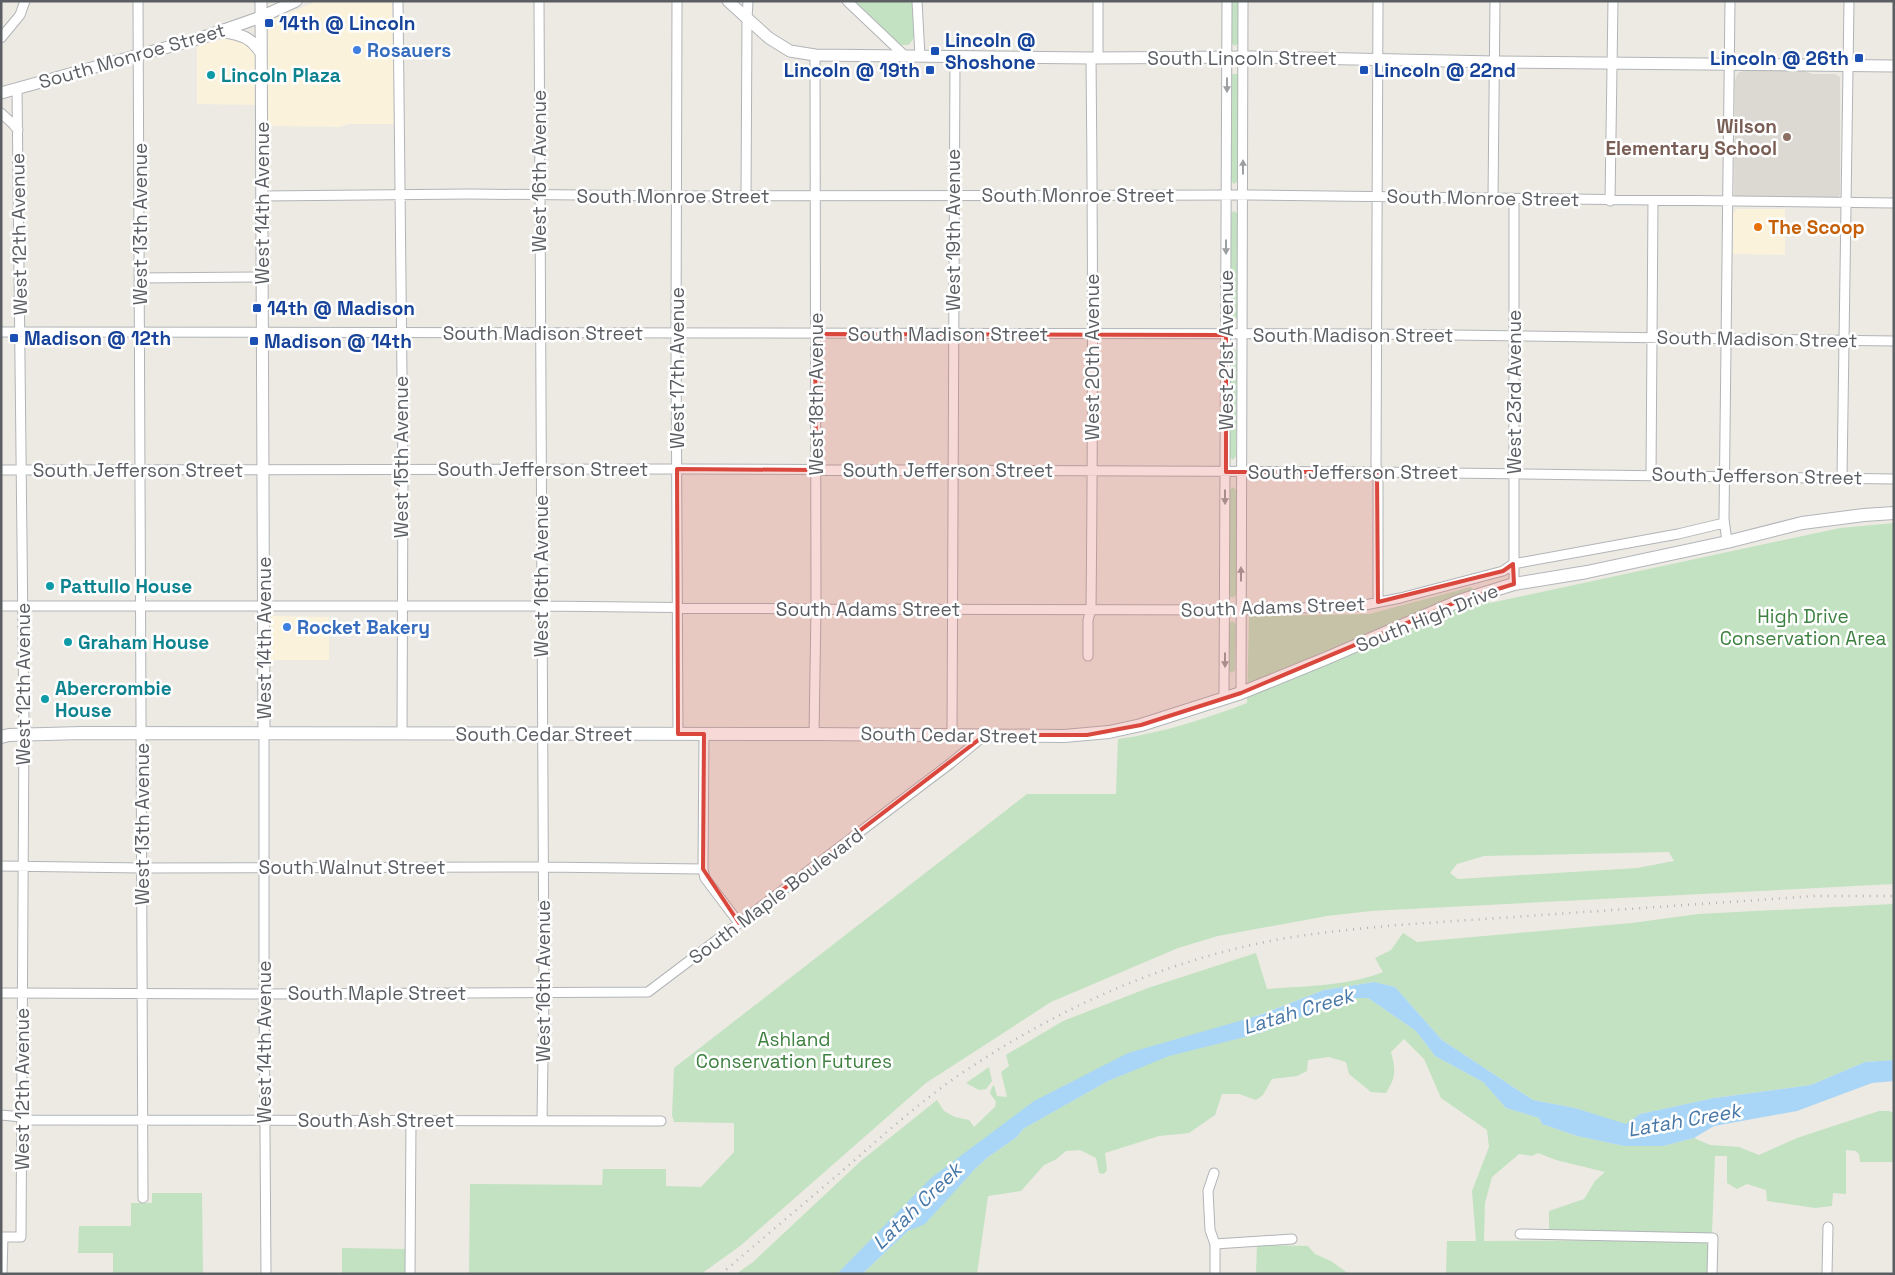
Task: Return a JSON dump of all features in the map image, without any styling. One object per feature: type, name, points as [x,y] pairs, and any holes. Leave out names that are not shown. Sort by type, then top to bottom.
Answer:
[{"type":"main road","name":"South High Drive","points":[[1087,735],[1141,725],[1241,693],[1459,601],[1514,584],[1587,572],[1802,524],[1864,515],[1894,513]]},
{"type":"main road","name":"South Cedar Street","points":[[1,737],[24,734],[264,733],[1087,735]]},
{"type":"street","points":[[1,38],[20,15],[25,1]]},
{"type":"street","name":"West 13th Avenue","points":[[138,1],[143,1198]]},
{"type":"street","name":"West 14th Avenue","points":[[262,1],[266,1274]]},
{"type":"street","points":[[262,17],[296,1]]},
{"type":"street","name":"West 15th Avenue","points":[[398,1],[400,333],[403,470],[402,733]]},
{"type":"street","name":"West 16th Avenue","points":[[539,1],[544,993],[542,1120]]},
{"type":"street","name":"West 17th Avenue","points":[[677,1],[678,734]]},
{"type":"street","name":"South Lincoln Street","points":[[728,1],[769,38],[790,51],[816,55],[1094,58],[1243,57],[1495,62],[1894,66]]},
{"type":"street","points":[[746,196],[748,1]]},
{"type":"street","points":[[847,1],[905,56]]},
{"type":"street","points":[[917,1],[920,56]]},
{"type":"street","name":"West 20th Avenue","points":[[1088,656],[1088,620],[1091,610],[1091,332],[1094,58],[1098,1]]},
{"type":"street","name":"West 21st Avenue","points":[[1224,698],[1227,1]]},
{"type":"street","name":"West 21st Avenue","points":[[1241,693],[1243,1]]},
{"type":"street","points":[[1378,1],[1378,602]]},
{"type":"street","points":[[1494,199],[1495,1]]},
{"type":"street","points":[[1610,201],[1613,1]]},
{"type":"street","points":[[1727,542],[1724,523],[1730,1]]},
{"type":"street","points":[[1842,478],[1849,1]]},
{"type":"street","name":"South Monroe Street","points":[[1,93],[222,31],[262,17]]},
{"type":"street","points":[[222,31],[243,36],[254,42],[262,53]]},
{"type":"street","name":"West 18th Avenue","points":[[814,734],[816,609],[816,55]]},
{"type":"street","name":"West 19th Avenue","points":[[952,734],[954,56]]},
{"type":"street","name":"West 12th Avenue","points":[[2,1237],[21,1237],[24,734],[17,89]]},
{"type":"street","name":"West 12th Avenue","points":[[1,113],[18,130]]},
{"type":"street","name":"South Monroe Street","points":[[262,196],[1243,195],[1894,203]]},
{"type":"street","name":"West 23rd Avenue","points":[[1514,199],[1514,584]]},
{"type":"street","points":[[1652,475],[1654,201]]},
{"type":"street","points":[[140,278],[263,277]]},
{"type":"street","name":"South Madison Street","points":[[1,332],[262,331],[816,334],[1091,332],[1894,341]]},
{"type":"street","name":"South Jefferson Street","points":[[1,470],[141,468],[263,470],[678,469],[1377,472],[1894,479]]},
{"type":"street","name":"South Adams Street","points":[[1,606],[542,606],[1091,610],[1241,610],[1335,607],[1378,602],[1503,571],[1513,564],[1678,534],[1724,523]]},
{"type":"street","points":[[704,734],[703,869],[705,878],[739,923]]},
{"type":"street","name":"South Maple Boulevard","points":[[544,993],[648,992],[943,769],[985,735]]},
{"type":"street","name":"South Walnut Street","points":[[1,866],[703,869]]},
{"type":"street","name":"South Maple Street","points":[[1,993],[544,993]]},
{"type":"street","name":"South Ash Street","points":[[1,1115],[31,1120],[661,1121]]},
{"type":"street","points":[[410,1274],[411,1120]]},
{"type":"street","points":[[1214,1173],[1208,1191],[1210,1230],[1215,1244],[1215,1274]]},
{"type":"street","points":[[1827,1274],[1828,1227]]},
{"type":"street","points":[[1520,1234],[1713,1238],[1712,1274]]},
{"type":"street","points":[[2,1237],[2,1274]]},
{"type":"street","points":[[1215,1244],[1292,1239]]},
{"type":"highlighted area","points":[[815,334],[1226,335],[1226,472],[1377,472],[1378,602],[1503,571],[1513,564],[1514,584],[1459,601],[1241,693],[1141,725],[1087,735],[985,735],[739,923],[703,869],[704,734],[678,734],[677,469],[816,470]]},
{"type":"shaded area","points":[[318,1],[392,1],[394,124],[349,124],[339,127],[266,126],[268,26],[272,20]]},
{"type":"shaded area","points":[[228,38],[247,41],[257,54],[256,105],[197,104],[197,46]]},
{"type":"shaded area","name":"Wilson Elementary School","points":[[1745,70],[1802,70],[1812,74],[1835,74],[1840,77],[1840,194],[1838,198],[1734,196],[1735,80],[1738,73]]},
{"type":"shaded area","points":[[1737,209],[1785,209],[1785,255],[1733,254],[1733,213]]},
{"type":"shaded area","points":[[273,616],[329,617],[329,660],[268,660],[270,619]]},
{"type":"green space","points":[[852,1],[915,1],[916,30],[912,41],[908,45],[900,45]]},
{"type":"green space","points":[[1232,1],[1239,1],[1239,43],[1235,46],[1231,43]]},
{"type":"green space","points":[[1233,74],[1238,74],[1239,77],[1238,181],[1234,184],[1230,180],[1231,77]]},
{"type":"green space","points":[[1234,211],[1238,214],[1237,318],[1233,322],[1229,318],[1230,214]]},
{"type":"green space","points":[[1234,349],[1237,353],[1236,456],[1233,460],[1229,456],[1230,353]]},
{"type":"green space","points":[[1233,487],[1237,491],[1236,595],[1232,598],[1229,595],[1229,491]]},
{"type":"green space","points":[[1894,523],[1894,884],[1371,911],[1327,916],[1218,936],[1178,948],[1051,1002],[926,1083],[740,1246],[701,1274],[469,1274],[470,1184],[602,1185],[603,1169],[666,1169],[666,1186],[701,1187],[734,1152],[734,1123],[674,1122],[672,1115],[674,1068],[1027,794],[1116,794],[1118,739],[1183,725],[1247,703],[1249,616],[1369,614],[1471,587],[1490,603],[1840,528]],"holes":[[[1669,852],[1674,861],[1637,868],[1458,879],[1450,873],[1457,864],[1484,856]]]},
{"type":"green space","points":[[1232,621],[1236,624],[1235,670],[1232,673],[1228,670],[1229,624]]},
{"type":"green space","points":[[1894,904],[1894,1060],[1865,1062],[1811,1085],[1714,1098],[1640,1114],[1626,1125],[1575,1108],[1533,1100],[1442,1040],[1395,987],[1374,982],[1324,990],[1034,1101],[837,1274],[736,1274],[753,1262],[862,1160],[937,1100],[944,1111],[955,1117],[969,1120],[974,1127],[995,1107],[996,1102],[990,1093],[994,1085],[997,1096],[1007,1097],[1001,1072],[1009,1066],[1006,1055],[1063,1021],[1148,988],[1256,953],[1267,989],[1311,986],[1341,983],[1370,977],[1383,972],[1375,958],[1391,950],[1403,933],[1417,942],[1632,923],[1698,914]]},
{"type":"green space","points":[[1347,998],[1368,998],[1416,1031],[1435,1056],[1483,1082],[1506,1108],[1539,1118],[1542,1124],[1577,1136],[1624,1146],[1663,1146],[1694,1138],[1710,1145],[1739,1147],[1759,1155],[1797,1138],[1879,1111],[1889,1111],[1894,1113],[1894,1162],[1860,1162],[1859,1154],[1856,1151],[1846,1150],[1846,1194],[1833,1193],[1832,1206],[1815,1208],[1767,1201],[1766,1190],[1747,1184],[1737,1189],[1727,1183],[1727,1156],[1715,1156],[1712,1233],[1549,1232],[1549,1211],[1584,1199],[1595,1181],[1605,1172],[1556,1160],[1538,1153],[1532,1156],[1519,1154],[1492,1177],[1485,1203],[1484,1241],[1699,1240],[1707,1243],[1710,1247],[1709,1274],[1446,1274],[1447,1241],[1476,1241],[1472,1191],[1489,1147],[1487,1130],[1441,1098],[1424,1059],[1404,1039],[1391,1052],[1394,1073],[1386,1093],[1371,1092],[1349,1074],[1346,1062],[1329,1057],[1308,1060],[1307,1071],[1297,1076],[1272,1079],[1263,1095],[1256,1100],[1239,1094],[1222,1094],[1215,1115],[1189,1133],[1159,1136],[1105,1153],[1107,1170],[1104,1174],[1099,1173],[1096,1158],[1080,1150],[1066,1151],[1055,1160],[1044,1165],[1021,1191],[988,1196],[977,1274],[862,1274],[908,1231],[925,1223],[975,1169],[988,1157],[1017,1137],[1023,1129],[1108,1081],[1169,1055],[1261,1033]]},
{"type":"green space","points":[[989,1067],[992,1081],[986,1089],[979,1090],[966,1083]]},
{"type":"green space","points":[[152,1193],[202,1193],[203,1274],[113,1274],[113,1253],[78,1253],[79,1226],[131,1226],[131,1203],[152,1203]]},
{"type":"green space","points":[[1257,1245],[1308,1246],[1315,1254],[1331,1261],[1349,1274],[1256,1274]]},
{"type":"green space","points":[[342,1248],[405,1249],[405,1274],[342,1274]]},
{"type":"water","name":"Latah Creek","points":[[1374,982],[1395,987],[1442,1040],[1533,1100],[1575,1108],[1626,1124],[1640,1114],[1714,1098],[1811,1085],[1865,1062],[1894,1060],[1894,1081],[1872,1083],[1797,1111],[1714,1126],[1694,1138],[1663,1146],[1624,1146],[1577,1136],[1542,1124],[1539,1118],[1506,1108],[1483,1082],[1435,1056],[1416,1031],[1368,998],[1348,998],[1261,1033],[1169,1056],[1108,1081],[1023,1129],[1017,1137],[988,1157],[975,1169],[925,1224],[908,1231],[862,1274],[837,1274],[931,1178],[1034,1101],[1128,1053],[1260,1015],[1324,990]]},
{"type":"railway","points":[[721,1274],[899,1122],[959,1075],[1032,1030],[1070,1010],[1108,992],[1187,962],[1286,938],[1398,925],[1815,896],[1894,896]]},
{"type":"place","name":"14th @ Lincoln","points":[[269,23]]},
{"type":"place","name":"Rosauers","points":[[357,50]]},
{"type":"place","name":"Lincoln @ Shoshone","points":[[935,51]]},
{"type":"place","name":"Lincoln @ 26th","points":[[1859,58]]},
{"type":"place","name":"Lincoln @ 19th","points":[[930,70]]},
{"type":"place","name":"Lincoln @ 22nd","points":[[1364,70]]},
{"type":"place","name":"Lincoln Plaza","points":[[211,75]]},
{"type":"place","name":"Wilson Elementary School","points":[[1787,137]]},
{"type":"place","name":"The Scoop","points":[[1758,227]]},
{"type":"place","name":"14th @ Madison","points":[[257,308]]},
{"type":"place","name":"Madison @ 12th","points":[[14,338]]},
{"type":"place","name":"Madison @ 14th","points":[[254,341]]},
{"type":"place","name":"Pattullo House","points":[[50,586]]},
{"type":"place","name":"Rocket Bakery","points":[[287,627]]},
{"type":"place","name":"Graham House","points":[[68,642]]},
{"type":"place","name":"Abercrombie House","points":[[45,699]]},
{"type":"park label","name":"High Drive Conservation Area","points":[[1803,627]]},
{"type":"park label","name":"Ashland Conservation Futures","points":[[794,1050]]}]
